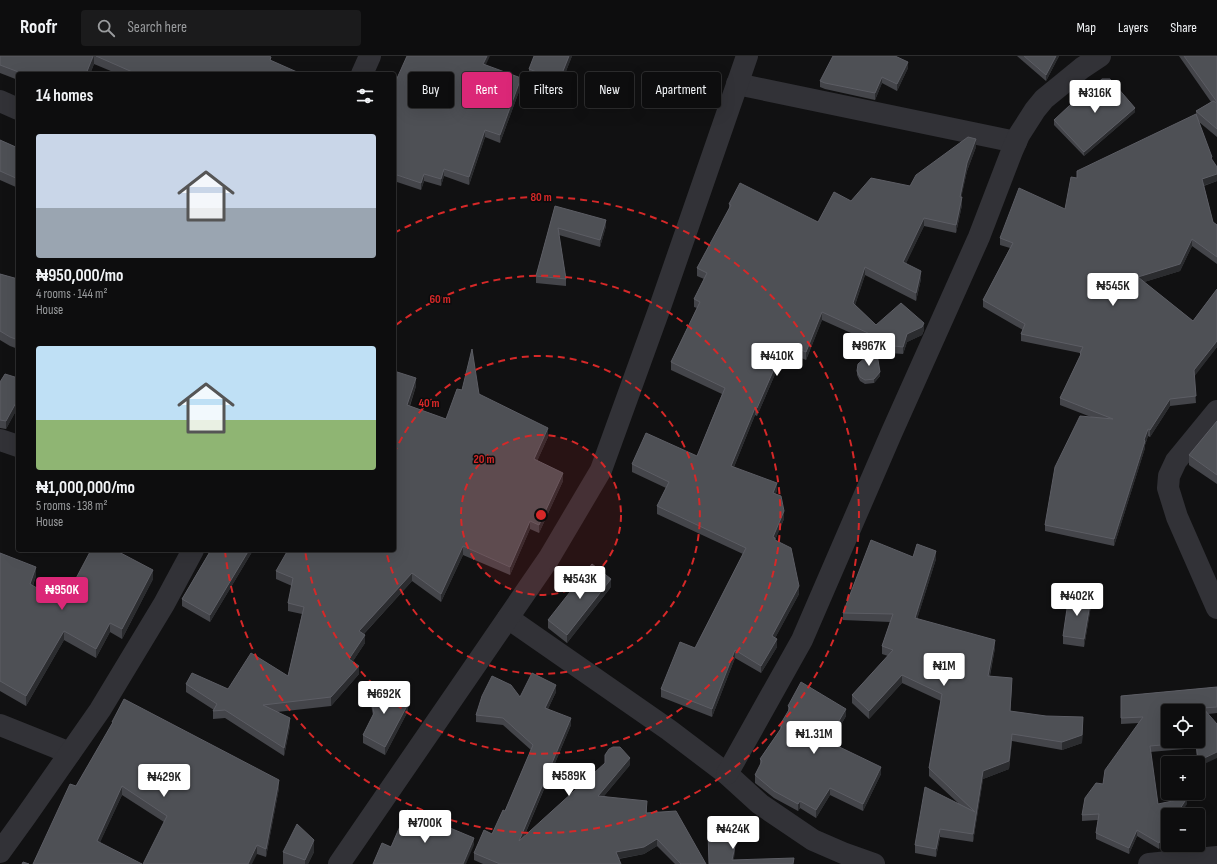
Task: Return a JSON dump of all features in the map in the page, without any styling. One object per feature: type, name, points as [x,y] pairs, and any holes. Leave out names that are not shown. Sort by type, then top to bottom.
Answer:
[{"type":"street","points":[[363,72],[370,56]]},
{"type":"street","points":[[339,864],[549,558],[601,470],[659,310],[747,56]]},
{"type":"street","points":[[727,774],[802,640],[891,434],[979,237],[1016,142],[1035,110],[1044,99],[1082,68],[1100,56]]},
{"type":"street","points":[[737,84],[1016,142]]},
{"type":"street","points":[[0,102],[16,108]]},
{"type":"street","points":[[1217,412],[1176,460],[1169,476],[1168,488],[1177,517],[1217,608]]},
{"type":"street","points":[[0,440],[16,445]]},
{"type":"street","points":[[0,852],[100,710],[164,604],[192,552]]},
{"type":"street","points":[[508,618],[669,730],[727,774],[760,804],[813,840],[874,864]]},
{"type":"street","points":[[0,725],[70,753]]},
{"type":"street","points":[[1149,864],[1217,857]]},
{"type":"building","points":[[0,56],[93,56],[87,72],[19,72],[0,65]]},
{"type":"building","points":[[96,56],[269,56],[271,57],[270,60],[297,72],[132,72]]},
{"type":"building","points":[[407,56],[487,56],[483,64],[505,72],[462,72],[462,108],[510,108],[500,135],[485,130],[469,177],[444,169],[441,179],[424,174],[421,183],[396,175],[396,81]]},
{"type":"building","points":[[534,56],[569,56],[563,72],[536,72],[529,69]]},
{"type":"building","points":[[833,56],[895,56],[908,62],[897,84],[882,77],[875,93],[820,81]]},
{"type":"building","points":[[1024,56],[1056,56],[1046,75]]},
{"type":"building","points":[[1184,56],[1217,56],[1217,102]]},
{"type":"building","points":[[512,75],[520,78],[512,102]]},
{"type":"building","points":[[1102,79],[1110,79],[1135,108],[1084,152],[1054,120]]},
{"type":"building","points":[[1213,101],[1217,103],[1217,129],[1196,111]]},
{"type":"building","points":[[1196,114],[1212,157],[1211,158],[1217,167],[1217,174],[1202,179],[1213,222],[1217,225],[1217,257],[1192,239],[1180,264],[1138,277],[1193,321],[1217,289],[1217,341],[1194,370],[1196,396],[1170,399],[1150,430],[1148,429],[1114,539],[1045,525],[1055,467],[1080,416],[1113,419],[1060,398],[1083,347],[1021,334],[1025,324],[983,300],[1013,243],[1000,238],[1019,188],[1065,209],[1071,177],[1077,178],[1077,171]]},
{"type":"building","points":[[968,137],[976,139],[967,163],[956,225],[924,218],[903,262],[921,271],[916,293],[865,267],[853,303],[876,325],[901,303],[924,323],[922,327],[907,334],[903,347],[857,342],[868,333],[822,312],[806,352],[785,344],[757,408],[755,408],[731,466],[777,483],[773,493],[781,496],[784,511],[773,537],[775,540],[791,548],[799,586],[772,636],[777,639],[761,666],[735,650],[712,709],[661,689],[680,642],[695,648],[746,548],[657,506],[669,482],[632,464],[646,433],[697,456],[725,388],[671,362],[700,302],[694,299],[707,273],[697,268],[731,205],[729,204],[740,183],[818,222],[834,192],[851,201],[871,178],[910,186],[916,175]]},
{"type":"building","points":[[0,140],[16,147],[16,178],[0,171]]},
{"type":"building","points":[[555,206],[606,220],[600,240],[558,228],[566,279],[536,276]]},
{"type":"building","points":[[0,274],[16,278],[16,339],[0,331]]},
{"type":"building","points":[[876,348],[880,372],[874,379],[865,380],[860,377],[857,371],[858,364]]},
{"type":"building","points":[[472,349],[479,394],[548,428],[534,459],[563,473],[539,525],[530,521],[510,567],[463,546],[441,594],[412,573],[359,631],[365,635],[349,659],[359,666],[331,697],[263,705],[290,718],[284,748],[225,710],[213,711],[217,704],[186,684],[192,673],[228,689],[251,653],[288,676],[304,607],[288,603],[293,578],[276,571],[287,552],[396,552],[396,372],[416,378],[407,405],[446,419],[457,389],[462,390]]},
{"type":"building","points":[[5,374],[16,377],[16,403],[6,421],[0,420],[0,382]]},
{"type":"building","points":[[1217,421],[1217,475],[1189,455]]},
{"type":"building","points":[[871,540],[913,557],[917,544],[936,551],[915,618],[995,640],[988,676],[1012,678],[1010,711],[1046,716],[1083,717],[1082,735],[1062,742],[1012,734],[1009,761],[983,771],[973,834],[940,829],[936,849],[915,845],[925,787],[975,812],[929,768],[942,694],[902,675],[869,711],[852,695],[893,650],[882,646],[893,614],[843,613]]},
{"type":"building","points":[[90,552],[119,552],[153,570],[122,629],[110,623],[96,649],[64,631],[26,696],[0,681],[0,553],[36,567],[30,584],[63,603]]},
{"type":"building","points":[[210,552],[248,552],[210,615],[182,599]]},
{"type":"building","points":[[592,564],[611,579],[567,635],[548,620]]},
{"type":"building","points":[[1069,595],[1091,598],[1084,639],[1063,636]]},
{"type":"building","points":[[532,673],[556,685],[545,708],[571,718],[519,841],[605,763],[605,755],[609,749],[613,747],[620,747],[630,758],[598,796],[647,801],[646,813],[676,811],[706,864],[681,864],[657,839],[644,847],[616,852],[621,864],[500,864],[474,853],[484,830],[492,834],[503,810],[505,811],[533,745],[503,718],[476,715],[482,696],[492,676],[511,685],[520,697]]},
{"type":"building","points":[[368,682],[408,704],[385,747],[363,735],[374,713]]},
{"type":"building","points":[[801,682],[846,709],[827,741],[881,767],[863,804],[830,788],[816,810],[800,801],[798,804],[774,791],[755,775],[762,761],[760,759],[782,727],[780,725],[790,708],[788,706]]},
{"type":"building","points":[[1217,687],[1217,707],[1205,708],[1205,704],[1161,704],[1161,745],[1150,746],[1158,804],[1186,800],[1181,808],[1161,808],[1161,840],[1159,843],[1137,830],[1129,848],[1096,833],[1099,814],[1082,815],[1085,798],[1096,783],[1103,784],[1105,770],[1143,717],[1121,718],[1121,696]]},
{"type":"building","points":[[124,699],[279,780],[266,849],[257,845],[248,864],[143,864],[167,816],[122,786],[97,841],[142,864],[33,864],[70,784],[76,786],[113,722]]},
{"type":"building","points":[[1205,710],[1217,724],[1217,752],[1205,758],[1205,756],[1197,756],[1197,748],[1205,748]]},
{"type":"building","points":[[407,810],[474,838],[463,864],[373,864],[382,843],[391,847]]},
{"type":"building","points":[[297,824],[314,840],[305,860],[283,852]]},
{"type":"building","points":[[730,826],[735,846],[732,860],[794,858],[793,864],[709,864],[708,832]]}]
